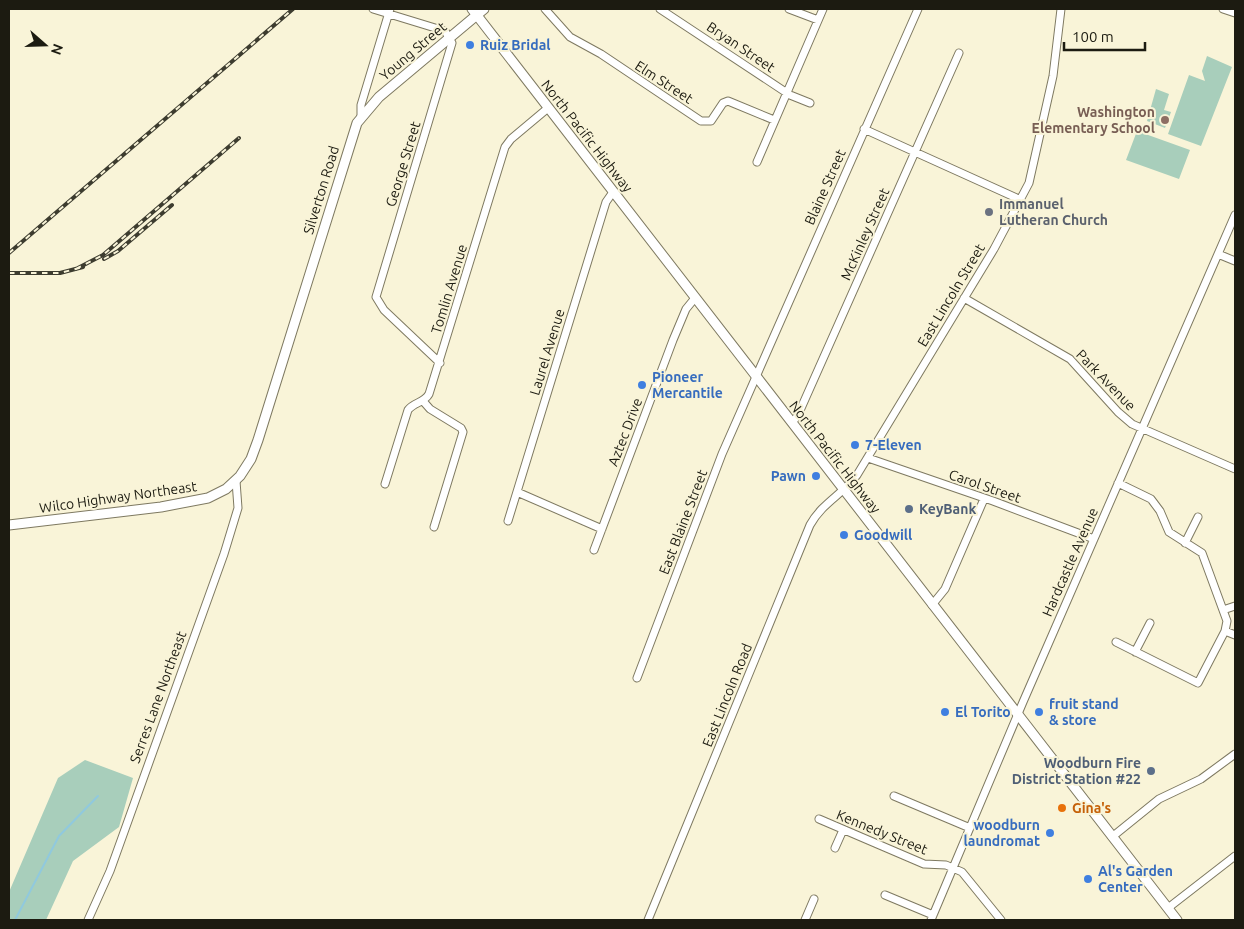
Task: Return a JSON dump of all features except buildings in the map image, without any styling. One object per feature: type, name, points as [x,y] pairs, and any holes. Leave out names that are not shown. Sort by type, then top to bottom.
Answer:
[{"type":"main road","name":"Young Street","points":[[362,116],[379,97],[451,37],[477,11]]},
{"type":"main road","name":"North Pacific Highway","points":[[477,11],[548,108],[1177,920]]},
{"type":"main road","name":"Silverton Road","points":[[276,381],[353,132],[362,116]]},
{"type":"main road","name":"Wilco Highway Northeast","points":[[9,525],[188,503],[218,494],[236,481],[251,459],[276,381]]},
{"type":"street","points":[[373,9],[389,11],[445,31],[451,37]]},
{"type":"street","name":"Elm Street","points":[[546,9],[570,37],[596,51],[701,121],[711,121],[723,103],[728,101],[774,120]]},
{"type":"street","name":"Bryan Street","points":[[660,9],[786,92],[810,104]]},
{"type":"street","points":[[789,9],[818,20]]},
{"type":"street","points":[[756,162],[823,9]]},
{"type":"street","name":"Blaine Street","points":[[755,376],[918,9]]},
{"type":"street","name":"East Lincoln Street","points":[[843,490],[852,481],[868,458],[1021,200],[1033,172],[1045,115],[1056,58],[1061,9]]},
{"type":"street","points":[[1223,9],[1235,13]]},
{"type":"street","name":"Silverton Road","points":[[362,116],[361,105],[389,11]]},
{"type":"street","name":"George Street","points":[[440,363],[384,310],[376,299],[451,50],[451,37]]},
{"type":"street","name":"McKinley Street","points":[[792,424],[798,415],[959,52]]},
{"type":"street","name":"Tomlin Avenue","points":[[385,484],[407,412],[412,405],[423,401],[429,394],[505,147],[511,139],[548,108]]},
{"type":"street","points":[[864,129],[1021,200]]},
{"type":"street","name":"Laurel Avenue","points":[[508,521],[606,202],[613,192]]},
{"type":"street","name":"Hardcastle Avenue","points":[[932,918],[1235,214]]},
{"type":"street","points":[[1218,254],[1235,261]]},
{"type":"street","name":"Aztec Drive","points":[[594,550],[676,332],[686,309],[695,298]]},
{"type":"street","name":"Park Avenue","points":[[964,298],[1070,359],[1123,416],[1142,429],[1235,469]]},
{"type":"street","name":"East Blaine Street","points":[[637,678],[722,454],[755,376]]},
{"type":"street","points":[[423,401],[430,409],[461,428],[463,432],[434,527]]},
{"type":"street","name":"Carol Street","points":[[868,458],[1094,539]]},
{"type":"street","name":"Serres Lane Northeast","points":[[88,920],[110,871],[224,554],[238,508],[236,481]]},
{"type":"street","points":[[1116,642],[1198,683],[1227,625],[1202,554],[1166,529],[1160,511],[1151,499],[1118,483]]},
{"type":"street","name":"East Lincoln Road","points":[[648,920],[814,516],[843,490]]},
{"type":"street","points":[[517,492],[602,528]]},
{"type":"street","points":[[932,605],[941,596],[984,499]]},
{"type":"street","points":[[1185,543],[1198,517]]},
{"type":"street","points":[[1223,610],[1235,606]]},
{"type":"street","points":[[1135,652],[1150,623]]},
{"type":"street","points":[[1225,631],[1235,635]]},
{"type":"street","points":[[1112,836],[1159,799],[1207,776],[1235,754]]},
{"type":"street","points":[[894,796],[970,828]]},
{"type":"street","name":"Kennedy Street","points":[[819,820],[924,864],[953,867]]},
{"type":"street","points":[[835,848],[843,830]]},
{"type":"street","points":[[1168,908],[1235,856]]},
{"type":"street","points":[[953,867],[964,873],[1001,920]]},
{"type":"street","points":[[885,895],[932,918]]},
{"type":"street","points":[[805,920],[814,899]]},
{"type":"green space","points":[[1207,56],[1232,67],[1201,146],[1168,134],[1189,75],[1205,81],[1202,71]]},
{"type":"green space","points":[[1156,89],[1169,94],[1164,110],[1171,112],[1165,128],[1147,121]]},
{"type":"green space","points":[[1137,131],[1190,150],[1179,179],[1126,160]]},
{"type":"green space","points":[[85,760],[133,778],[119,827],[73,861],[46,920],[9,920],[9,892],[58,778]]},
{"type":"waterway","points":[[15,920],[59,836],[98,796]]},
{"type":"railway","points":[[9,253],[293,9]]},
{"type":"railway","points":[[76,269],[103,255],[239,138]]},
{"type":"railway","points":[[104,259],[118,251],[172,205]]},
{"type":"railway","points":[[9,273],[60,273],[83,267]]},
{"type":"place","name":"Ruiz Bridal","points":[[470,45]]},
{"type":"place","name":"Washington Elementary School","points":[[1165,120]]},
{"type":"place","name":"Immanuel Lutheran Church","points":[[989,212]]},
{"type":"place","name":"Pioneer Mercantile","points":[[642,385]]},
{"type":"place","name":"7-Eleven","points":[[855,445]]},
{"type":"place","name":"Pawn","points":[[816,476]]},
{"type":"place","name":"KeyBank","points":[[909,509]]},
{"type":"place","name":"Goodwill","points":[[844,535]]},
{"type":"place","name":"El Torito","points":[[945,712]]},
{"type":"place","name":"fruit stand & store","points":[[1039,712]]},
{"type":"place","name":"Woodburn Fire District Station #22","points":[[1151,771]]},
{"type":"place","name":"Gina's","points":[[1062,808]]},
{"type":"place","name":"woodburn laundromat","points":[[1050,833]]},
{"type":"place","name":"Al's Garden Center","points":[[1088,879]]}]
